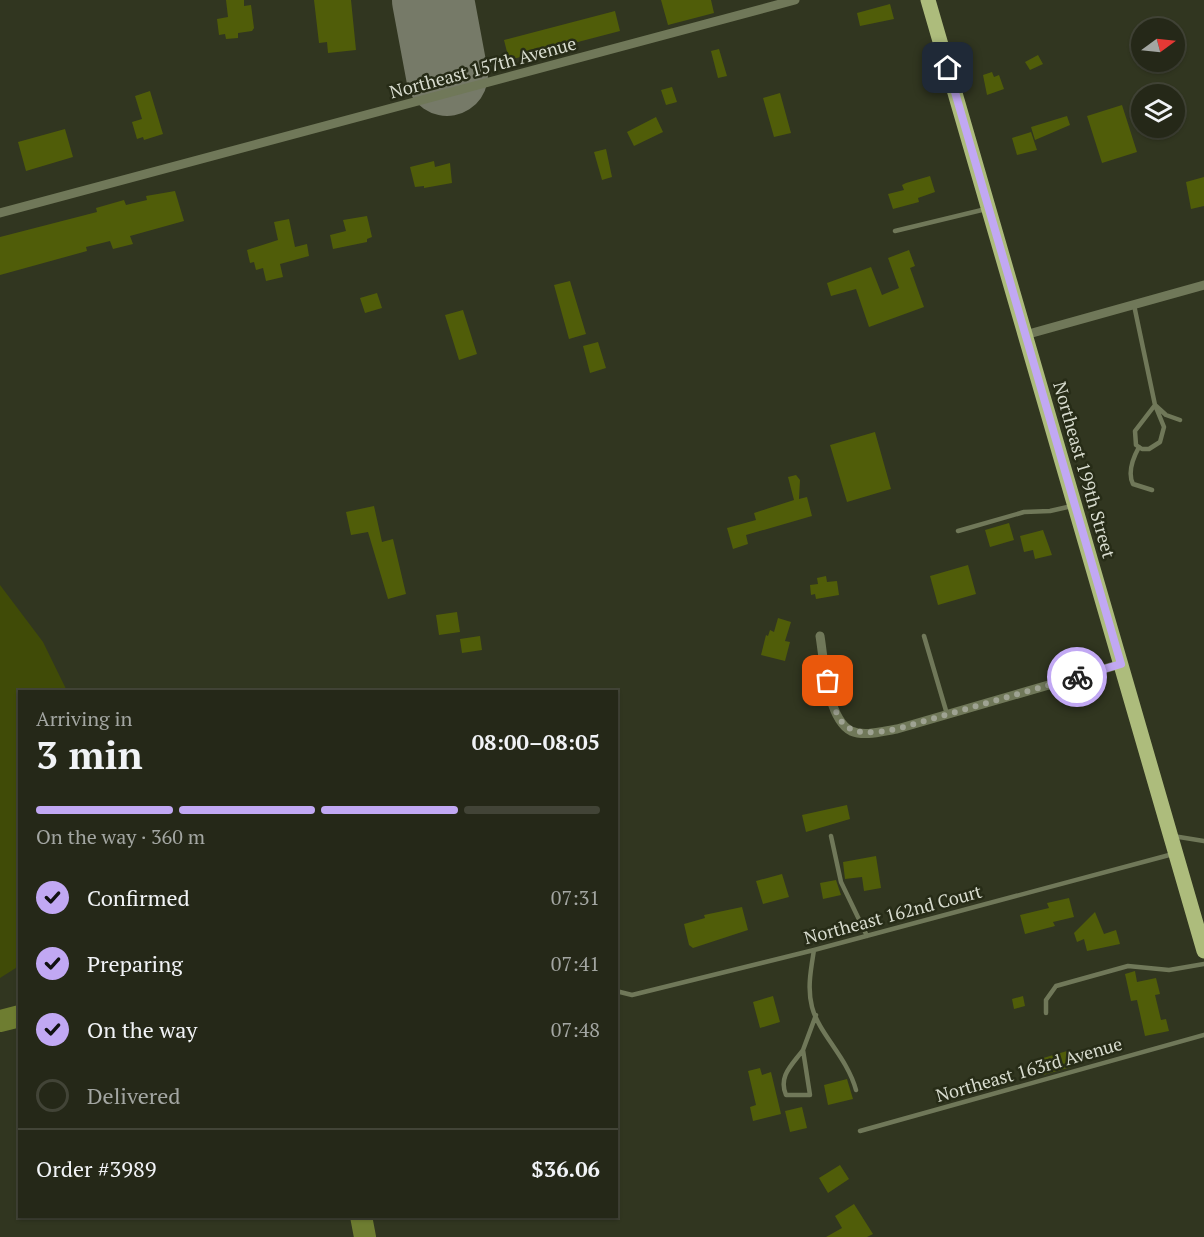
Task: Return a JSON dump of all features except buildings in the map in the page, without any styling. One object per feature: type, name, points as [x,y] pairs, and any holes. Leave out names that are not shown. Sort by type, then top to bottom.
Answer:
[{"type":"main road","name":"Northeast 199th Street","points":[[928,0],[1204,951]]},
{"type":"street","name":"Northeast 157th Avenue","points":[[0,213],[795,0]]},
{"type":"street","points":[[1025,335],[1204,285]]},
{"type":"street","points":[[820,636],[832,705],[840,723],[852,732],[879,732],[1121,664]]},
{"type":"lane","points":[[895,231],[988,208]]},
{"type":"lane","points":[[1134,305],[1155,405],[1164,427],[1161,442],[1149,449],[1139,447],[1134,438],[1135,431],[1155,405]]},
{"type":"lane","points":[[1155,405],[1166,415],[1180,420]]},
{"type":"lane","points":[[1139,447],[1132,460],[1130,478],[1133,484],[1152,490]]},
{"type":"lane","points":[[958,531],[1024,512],[1050,511],[1074,505]]},
{"type":"lane","points":[[924,636],[947,714]]},
{"type":"lane","points":[[831,836],[841,882],[867,936]]},
{"type":"lane","points":[[1171,836],[1204,841]]},
{"type":"lane","name":"Northeast 162nd Court","points":[[618,992],[632,995],[814,950],[1176,853]]},
{"type":"lane","points":[[814,950],[809,979],[812,1007],[846,1063],[856,1090]]},
{"type":"lane","points":[[1046,1013],[1046,1000],[1056,986],[1128,966],[1169,970],[1204,963]]},
{"type":"lane","points":[[803,1050],[810,1095],[786,1095],[782,1084],[784,1075],[803,1050],[816,1016]]},
{"type":"lane","name":"Northeast 163rd Avenue","points":[[860,1131],[1204,1035]]},
{"type":"green space","points":[[0,585],[43,642],[67,690],[18,690],[18,967],[0,978]]},
{"type":"waterway","points":[[0,1021],[18,1016]]},
{"type":"waterway","points":[[361,1218],[365,1237]]},
{"type":"runway","points":[[433,0],[447,75]]},
{"type":"way so far","points":[[828,681],[832,705],[840,723],[852,732],[870,734],[897,729],[1077,677]]},
{"type":"route","points":[[948,68],[1121,664],[1077,677]]}]
